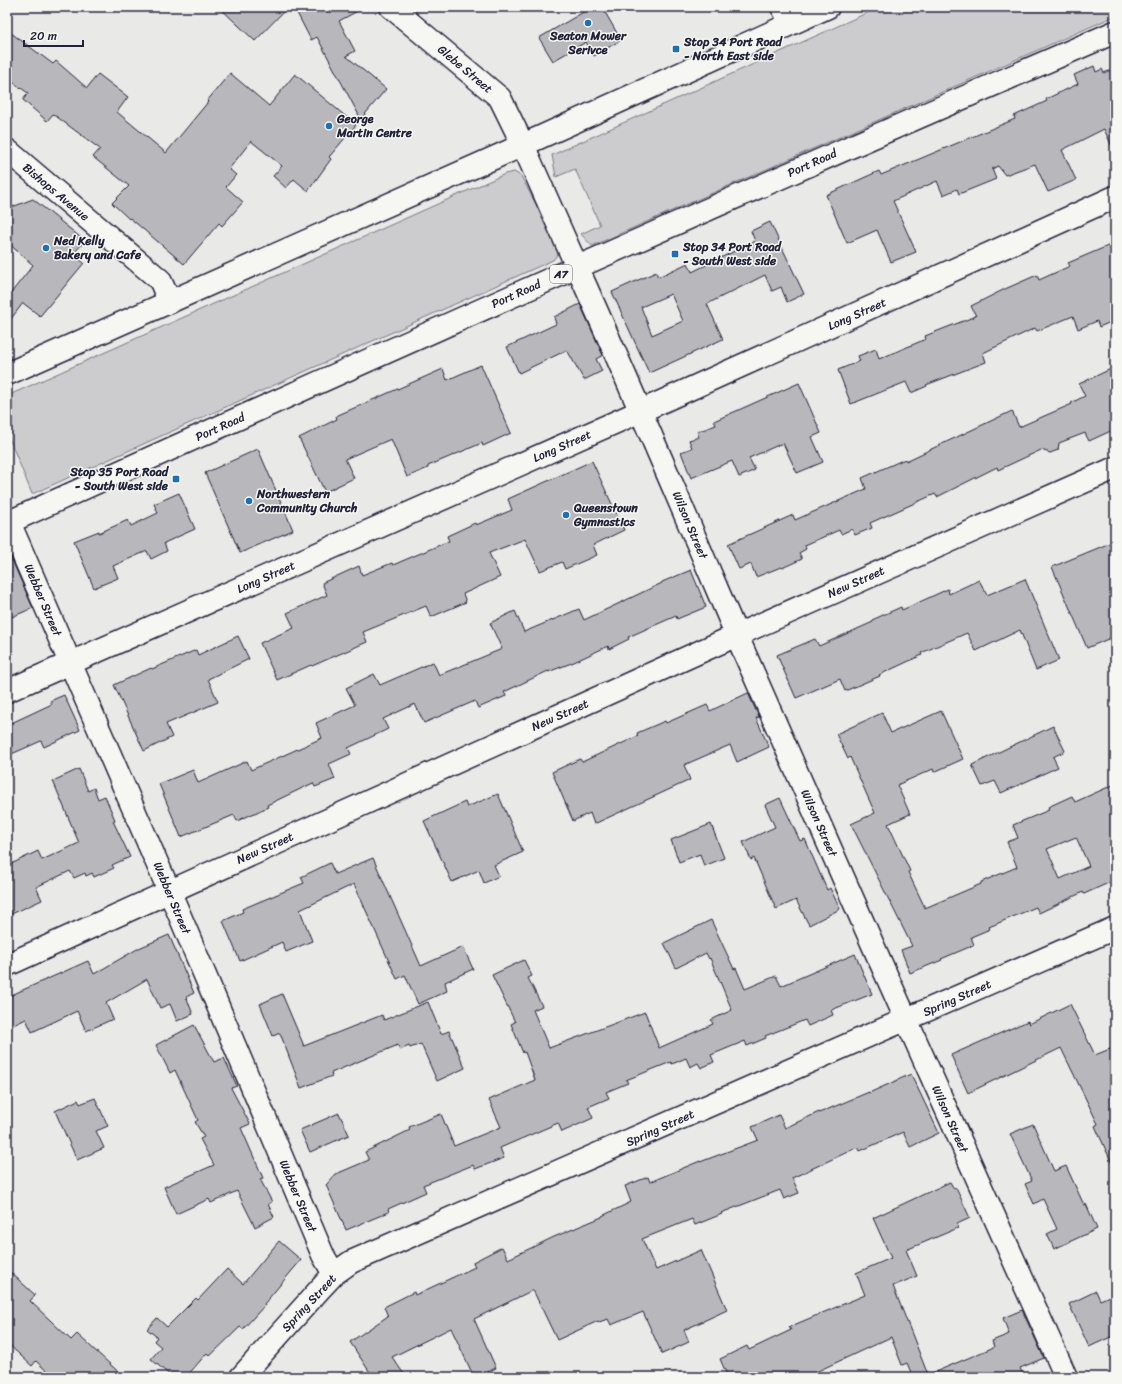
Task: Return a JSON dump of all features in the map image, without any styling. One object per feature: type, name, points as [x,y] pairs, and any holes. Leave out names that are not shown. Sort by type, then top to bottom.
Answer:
[{"type":"main road","name":"Glebe Street","points":[[391,7],[500,98],[523,145],[577,267]]},
{"type":"main road","points":[[7,374],[523,145],[787,15],[828,7]]},
{"type":"main road","name":"Port Road","points":[[8,521],[577,267],[1115,32]]},
{"type":"main road","name":"Bishops Avenue","points":[[7,150],[160,280],[170,302]]},
{"type":"main road","name":"Long Street","points":[[7,691],[641,411],[1115,197]]},
{"type":"main road","name":"Wilson Street","points":[[577,267],[906,1020],[1066,1377]]},
{"type":"main road","name":"New Street","points":[[7,965],[737,635],[1115,468]]},
{"type":"main road","name":"Webber Street","points":[[8,521],[169,891],[323,1255],[334,1274]]},
{"type":"main road","name":"Spring Street","points":[[242,1377],[334,1274],[351,1262],[1115,928]]},
{"type":"shaded area","points":[[880,7],[1115,7],[1115,16],[592,246],[581,234],[600,225],[575,169],[556,177],[552,155]]},
{"type":"shaded area","points":[[514,172],[521,176],[558,246],[558,254],[553,260],[32,494],[7,433],[7,396],[505,174]]},
{"type":"building","points":[[219,7],[288,7],[255,41]]},
{"type":"building","points":[[294,7],[365,7],[339,21],[355,51],[346,56],[386,89],[361,119],[317,37],[311,40]]},
{"type":"building","name":"Seaton Mower Serivce","points":[[592,7],[602,7],[621,40],[594,56],[586,42],[553,61],[539,38]]},
{"type":"building","points":[[7,30],[53,64],[56,61],[87,88],[98,74],[128,97],[117,112],[166,153],[230,73],[269,106],[295,74],[356,125],[329,157],[331,159],[308,191],[294,179],[286,188],[273,176],[282,166],[251,141],[229,169],[236,175],[226,187],[243,202],[222,226],[219,223],[184,264],[130,218],[129,219],[112,203],[129,186],[93,157],[100,149],[53,114],[47,121],[23,100],[28,93],[7,78]]},
{"type":"building","points":[[1094,66],[1096,72],[1102,69],[1104,73],[1115,68],[1115,153],[1104,129],[1062,150],[1076,180],[1048,192],[1035,164],[1005,175],[998,166],[992,169],[996,179],[959,194],[957,189],[943,195],[937,181],[893,201],[916,252],[891,262],[877,230],[847,243],[826,195],[879,171],[881,175],[1015,119],[1014,116],[1047,101],[1046,99],[1078,84],[1074,75]]},
{"type":"building","name":"Ned Kelly Bakery and Cafe","points":[[33,199],[85,241],[73,254],[84,263],[40,316],[23,303],[7,324],[7,298],[33,265],[7,242],[7,209]]},
{"type":"building","points":[[770,222],[804,294],[787,302],[781,287],[772,291],[765,275],[707,304],[723,339],[649,373],[612,292],[656,272],[658,277],[688,263],[692,272],[755,241],[751,231]],"holes":[[[671,294],[683,321],[652,335],[641,307]]]},
{"type":"building","points":[[1115,243],[1115,320],[1099,327],[1097,321],[1078,329],[1073,316],[1037,331],[1035,328],[983,353],[986,362],[926,385],[927,386],[911,393],[906,382],[851,404],[838,370],[860,361],[858,356],[876,349],[879,359],[926,339],[925,336],[976,316],[971,306],[1037,275],[1039,280],[1070,266],[1068,263]]},
{"type":"building","points":[[580,304],[603,355],[596,359],[602,371],[584,380],[567,350],[519,373],[507,347],[556,324],[554,317]]},
{"type":"building","points":[[481,365],[511,433],[483,446],[482,443],[428,466],[428,468],[407,477],[391,439],[345,459],[354,478],[325,492],[299,438],[337,419],[336,416],[443,369],[447,380]]},
{"type":"building","points":[[1115,367],[1115,429],[1089,441],[1085,433],[1059,443],[1058,450],[1050,453],[1041,450],[998,470],[997,467],[937,497],[935,494],[870,523],[872,528],[855,535],[852,529],[841,534],[839,530],[805,545],[806,549],[799,553],[802,559],[782,568],[781,567],[756,577],[751,564],[739,569],[728,544],[793,515],[795,520],[866,489],[862,478],[905,459],[906,461],[1012,411],[1019,427],[1072,404],[1071,403],[1085,396],[1079,384]]},
{"type":"building","points":[[799,383],[821,433],[812,437],[823,462],[797,473],[783,443],[749,458],[755,470],[739,477],[732,461],[691,478],[681,452],[692,448],[689,440],[699,437],[697,432],[716,425],[714,421]]},
{"type":"building","name":"Northwestern Community Church","points":[[258,449],[293,530],[240,553],[205,473]]},
{"type":"building","points":[[592,461],[624,530],[593,545],[597,555],[565,569],[562,562],[540,571],[525,539],[489,553],[500,577],[463,594],[466,602],[431,617],[426,606],[363,632],[367,642],[277,680],[260,643],[294,628],[287,613],[327,595],[322,583],[359,566],[362,575],[392,563],[393,565],[449,541],[447,536],[475,523],[476,525],[512,510],[508,499]]},
{"type":"building","points":[[179,493],[195,529],[164,543],[167,551],[151,559],[147,551],[113,566],[118,578],[94,588],[74,541],[99,531],[99,533],[128,520],[131,526],[158,513],[154,504]]},
{"type":"building","points":[[1115,541],[1115,636],[1087,648],[1052,567]]},
{"type":"building","points":[[7,549],[33,608],[7,619]]},
{"type":"building","points":[[691,570],[706,607],[677,619],[676,616],[628,637],[629,639],[609,649],[608,646],[574,662],[548,671],[504,692],[506,696],[478,708],[475,701],[424,723],[415,704],[383,719],[388,729],[348,748],[351,754],[329,764],[335,779],[315,787],[313,783],[267,805],[268,807],[237,821],[234,815],[181,837],[159,784],[193,770],[198,783],[247,761],[251,770],[322,738],[316,723],[355,705],[346,688],[374,674],[380,685],[433,662],[439,675],[502,649],[490,623],[515,611],[524,632],[579,609],[584,620],[662,582]]},
{"type":"building","points":[[1025,579],[1059,660],[1036,670],[1020,630],[976,651],[967,633],[921,653],[922,655],[879,675],[880,676],[845,691],[840,679],[796,698],[777,655],[815,639],[819,646],[873,622],[872,620],[901,607],[902,610],[948,589],[949,594],[979,580],[987,595]]},
{"type":"building","points":[[238,636],[249,659],[208,679],[218,702],[166,724],[172,737],[144,751],[114,685],[196,650],[198,655]]},
{"type":"building","points":[[748,693],[759,717],[756,718],[769,747],[737,762],[730,745],[684,765],[690,780],[594,824],[590,813],[573,821],[552,772],[580,759],[582,762],[638,736],[637,733],[665,721],[666,723],[707,705],[710,711]]},
{"type":"building","points":[[64,695],[80,730],[44,747],[41,741],[7,756],[7,725],[52,704],[50,701]]},
{"type":"building","points":[[941,711],[963,759],[934,772],[933,769],[897,785],[910,814],[888,824],[925,908],[1017,867],[1007,842],[1018,838],[1013,825],[1049,810],[1048,807],[1072,796],[1075,802],[1115,784],[1115,880],[1084,894],[1083,892],[1039,913],[1036,907],[989,927],[990,929],[971,937],[974,945],[910,973],[901,950],[912,946],[851,824],[875,813],[850,757],[848,759],[836,734],[882,713],[891,733]],"holes":[[[1076,837],[1089,866],[1060,879],[1047,849]]]},
{"type":"building","points":[[1053,726],[1065,751],[1053,757],[1058,767],[1001,793],[995,781],[982,786],[972,765]]},
{"type":"building","points":[[79,769],[88,791],[94,788],[98,799],[105,796],[115,820],[113,821],[130,857],[112,865],[114,868],[94,877],[92,873],[86,876],[85,873],[74,878],[70,871],[36,887],[42,900],[7,916],[7,866],[38,851],[42,860],[79,843],[53,781]]},
{"type":"building","points":[[498,794],[523,852],[494,865],[499,876],[484,883],[479,870],[452,882],[424,821],[465,802],[467,807]]},
{"type":"building","points":[[780,798],[800,841],[805,839],[827,890],[830,888],[840,909],[809,925],[796,900],[776,909],[754,858],[751,860],[743,842],[775,827],[765,805]]},
{"type":"building","points":[[711,824],[724,858],[704,866],[700,854],[679,862],[671,840]]},
{"type":"building","points":[[373,858],[421,966],[463,947],[473,969],[445,982],[447,991],[418,1004],[405,975],[397,979],[354,884],[300,910],[312,941],[286,952],[282,942],[240,961],[223,921],[243,912],[242,909],[304,883],[301,877],[330,863],[335,874]]},
{"type":"building","points":[[711,920],[734,969],[736,968],[745,989],[776,976],[781,986],[855,954],[872,994],[831,1010],[833,1015],[808,1026],[805,1020],[765,1036],[766,1038],[747,1046],[745,1041],[711,1055],[714,1062],[701,1068],[698,1063],[690,1067],[686,1058],[672,1064],[671,1062],[626,1080],[628,1083],[606,1092],[609,1098],[588,1107],[593,1118],[562,1132],[558,1123],[500,1148],[504,1158],[475,1169],[473,1165],[423,1185],[426,1192],[388,1209],[389,1212],[346,1230],[326,1185],[336,1174],[369,1160],[365,1152],[410,1130],[409,1127],[441,1114],[454,1146],[501,1127],[489,1100],[535,1080],[525,1052],[523,1053],[511,1024],[515,1022],[492,975],[524,960],[532,976],[528,978],[542,1006],[533,1010],[549,1048],[645,1012],[659,1048],[713,1024],[711,1020],[732,1010],[710,958],[709,959],[706,953],[676,968],[664,943]]},
{"type":"building","points":[[169,935],[194,993],[186,997],[193,1014],[177,1021],[170,1004],[160,1008],[147,979],[106,1003],[113,1019],[86,1031],[77,1011],[32,1032],[26,1019],[7,1028],[7,997],[88,961],[94,974],[139,948]]},
{"type":"building","points":[[282,994],[304,1046],[382,1015],[384,1020],[428,1002],[441,1034],[449,1031],[465,1068],[437,1081],[421,1044],[410,1048],[409,1046],[400,1050],[398,1045],[331,1073],[332,1076],[301,1088],[280,1033],[273,1036],[260,1004]]},
{"type":"building","points":[[1070,1004],[1095,1055],[1115,1047],[1115,1170],[1095,1126],[1098,1124],[1061,1048],[968,1093],[951,1055],[1028,1021],[1029,1024]]},
{"type":"building","points":[[194,1025],[214,1062],[224,1058],[237,1086],[231,1088],[250,1124],[241,1128],[263,1178],[260,1179],[272,1202],[268,1204],[274,1217],[255,1227],[237,1191],[211,1203],[209,1199],[176,1214],[164,1187],[214,1165],[200,1139],[204,1137],[195,1122],[198,1120],[175,1070],[170,1073],[156,1045]]},
{"type":"building","points":[[911,1074],[939,1133],[910,1147],[903,1132],[860,1151],[858,1147],[792,1178],[799,1193],[784,1199],[780,1190],[695,1225],[692,1219],[642,1239],[656,1270],[701,1250],[727,1310],[684,1330],[689,1342],[662,1354],[643,1312],[611,1325],[608,1319],[598,1321],[557,1340],[533,1290],[474,1319],[496,1368],[476,1377],[474,1377],[451,1328],[392,1357],[406,1377],[373,1377],[350,1342],[388,1316],[384,1307],[414,1292],[415,1295],[475,1267],[473,1262],[502,1247],[508,1259],[554,1237],[602,1217],[631,1202],[625,1186],[648,1177],[650,1182],[700,1161],[758,1140],[752,1127],[779,1115],[785,1128],[819,1112],[869,1093]]},
{"type":"building","points":[[95,1098],[108,1126],[96,1131],[104,1148],[77,1160],[55,1111],[78,1100],[80,1104]]},
{"type":"building","points":[[339,1113],[349,1135],[310,1152],[300,1130]]},
{"type":"building","points":[[1033,1124],[1054,1171],[1066,1166],[1097,1229],[1054,1249],[1047,1234],[1057,1229],[1043,1199],[1034,1204],[1025,1184],[1032,1181],[1010,1134]]},
{"type":"building","points":[[950,1182],[954,1189],[956,1188],[970,1218],[957,1224],[958,1228],[906,1250],[917,1276],[893,1286],[928,1375],[994,1347],[992,1341],[1009,1334],[1003,1318],[1022,1310],[1044,1358],[1020,1368],[1024,1377],[913,1377],[907,1363],[902,1365],[891,1337],[805,1377],[728,1377],[720,1359],[747,1346],[749,1350],[791,1330],[789,1327],[865,1295],[856,1273],[891,1258],[873,1218]]},
{"type":"building","points":[[279,1241],[301,1260],[264,1304],[265,1305],[243,1329],[240,1327],[210,1356],[207,1353],[186,1377],[172,1377],[151,1359],[161,1347],[154,1341],[157,1337],[147,1329],[157,1318],[167,1327],[196,1298],[198,1300],[227,1269],[243,1284]]},
{"type":"building","points":[[7,1269],[35,1295],[30,1301],[71,1340],[77,1334],[124,1377],[53,1377],[36,1361],[32,1366],[7,1343]]},
{"type":"building","points":[[1096,1291],[1100,1300],[1115,1294],[1115,1335],[1089,1347],[1069,1304]]},
{"type":"place","name":"Seaton Mower Serivce","points":[[588,23]]},
{"type":"place","name":"Stop 34 Port Road - North East side","points":[[676,49]]},
{"type":"place","name":"George Martin Centre","points":[[329,126]]},
{"type":"place","name":"Ned Kelly Bakery and Cafe","points":[[46,248]]},
{"type":"place","name":"Stop 34 Port Road - South West side","points":[[675,254]]},
{"type":"place","name":"Stop 35 Port Road - South West side","points":[[176,479]]},
{"type":"place","name":"Northwestern Community Church","points":[[249,501]]},
{"type":"place","name":"Queenstown Gymnastics","points":[[566,515]]}]
